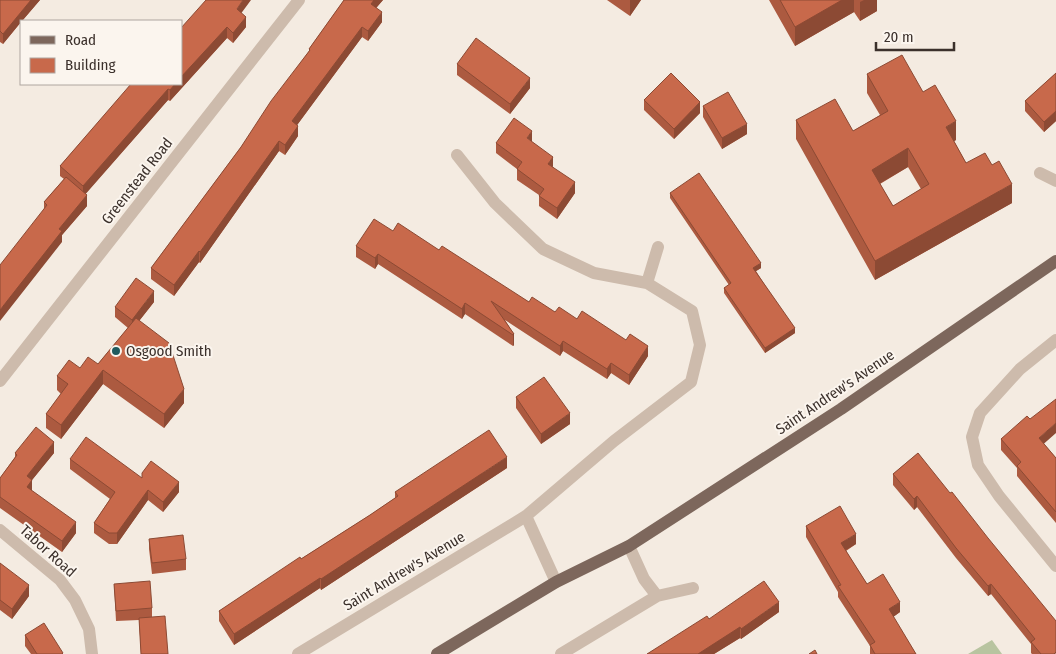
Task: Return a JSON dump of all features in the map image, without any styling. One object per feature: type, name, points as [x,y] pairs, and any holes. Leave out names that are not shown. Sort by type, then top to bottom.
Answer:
[{"type":"main road","name":"Saint Andrew's Avenue","points":[[437,654],[556,582],[629,546],[841,409],[1056,261]]},
{"type":"street","name":"Greenstead Road","points":[[0,381],[299,0]]},
{"type":"street","points":[[458,155],[495,203],[542,249],[594,273],[647,283],[658,247]]},
{"type":"street","points":[[1040,173],[1056,181]]},
{"type":"street","name":"Saint Andrew's Avenue","points":[[298,654],[526,516],[614,440],[691,382],[700,345],[692,311],[647,283]]},
{"type":"street","points":[[1056,340],[1020,369],[980,413],[972,437],[978,464],[999,496],[1056,566]]},
{"type":"street","points":[[526,516],[556,582]]},
{"type":"street","name":"Tabor Road","points":[[0,530],[60,580],[75,600],[89,629],[92,654]]},
{"type":"street","points":[[629,546],[644,579],[657,596]]},
{"type":"street","points":[[561,654],[657,596],[693,588]]},
{"type":"green space","points":[[992,640],[1002,654],[968,654]]},
{"type":"building","points":[[0,0],[31,0],[3,34],[0,31]]},
{"type":"building","points":[[206,0],[243,0],[237,9],[246,17],[233,33],[227,27],[182,76],[182,27]]},
{"type":"building","points":[[344,0],[374,0],[371,4],[382,12],[368,31],[362,27],[292,121],[298,126],[285,145],[279,141],[200,252],[174,285],[151,268],[241,147],[271,101],[310,50]]},
{"type":"building","points":[[780,0],[842,0],[795,27]]},
{"type":"building","points":[[476,38],[530,78],[510,104],[457,64]]},
{"type":"building","points":[[902,55],[923,92],[935,85],[956,121],[946,127],[966,163],[985,153],[992,165],[999,161],[1012,184],[875,261],[796,120],[835,99],[853,131],[888,111],[867,74]],"holes":[[[908,148],[929,184],[893,206],[872,170]]]},
{"type":"building","points":[[671,73],[700,102],[674,129],[644,100]]},
{"type":"building","points":[[1056,73],[1056,111],[1044,122],[1025,101]]},
{"type":"building","points":[[130,85],[174,85],[170,90],[168,89],[83,186],[60,166]]},
{"type":"building","points":[[728,92],[747,124],[722,138],[703,106]]},
{"type":"building","points":[[514,118],[532,131],[527,138],[553,157],[548,164],[575,182],[557,208],[539,196],[544,189],[517,169],[522,162],[496,143]]},
{"type":"building","points":[[699,173],[761,263],[753,268],[795,328],[765,348],[724,288],[731,283],[670,193]]},
{"type":"building","points":[[66,177],[87,195],[59,229],[62,231],[0,310],[0,265],[47,205],[44,202]]},
{"type":"building","points":[[374,219],[393,231],[398,223],[439,250],[442,246],[529,302],[532,297],[555,312],[559,307],[577,319],[582,311],[626,340],[630,334],[648,346],[629,375],[611,363],[607,369],[563,341],[560,346],[491,301],[513,335],[465,303],[462,309],[378,254],[375,258],[356,246]]},
{"type":"building","points":[[136,278],[154,291],[132,320],[115,307]]},
{"type":"building","points":[[136,318],[169,343],[184,389],[164,414],[103,370],[61,425],[46,414],[68,384],[57,376],[69,360],[80,368],[88,357],[98,364]]},
{"type":"building","points":[[544,377],[570,413],[541,434],[516,397]]},
{"type":"building","points":[[1056,399],[1056,423],[1039,438],[1056,458],[1056,512],[1017,466],[1021,462],[1001,439],[1027,416],[1030,419]]},
{"type":"building","points":[[36,427],[54,442],[27,476],[32,480],[27,487],[76,522],[62,541],[0,497],[0,478],[17,455],[15,453]]},
{"type":"building","points":[[489,430],[507,457],[234,634],[219,611],[300,557],[301,559],[370,515],[398,496],[395,492]]},
{"type":"building","points":[[86,437],[142,478],[142,473],[151,461],[179,482],[163,502],[148,490],[117,533],[109,533],[94,523],[115,492],[70,459]]},
{"type":"building","points":[[918,453],[950,493],[952,492],[1056,621],[1056,652],[1054,654],[1041,654],[1031,642],[1035,639],[991,584],[988,586],[956,548],[917,496],[914,499],[893,474]]},
{"type":"building","points":[[840,506],[856,534],[841,543],[867,584],[883,574],[900,602],[889,609],[916,654],[875,654],[870,645],[875,642],[838,586],[841,585],[806,526]]},
{"type":"building","points":[[183,535],[186,559],[152,563],[149,539]]},
{"type":"building","points":[[0,563],[29,585],[12,609],[0,600]]},
{"type":"building","points":[[150,581],[152,608],[116,611],[114,584]]},
{"type":"building","points":[[764,581],[779,602],[741,629],[740,627],[698,654],[647,654],[707,616],[709,619]]},
{"type":"building","points":[[165,616],[168,654],[141,654],[139,618]]},
{"type":"building","points":[[44,623],[62,654],[37,654],[25,635]]},
{"type":"building","points":[[815,650],[817,654],[809,654]]},
{"type":"place","name":"Osgood Smith","points":[[116,351]]}]
